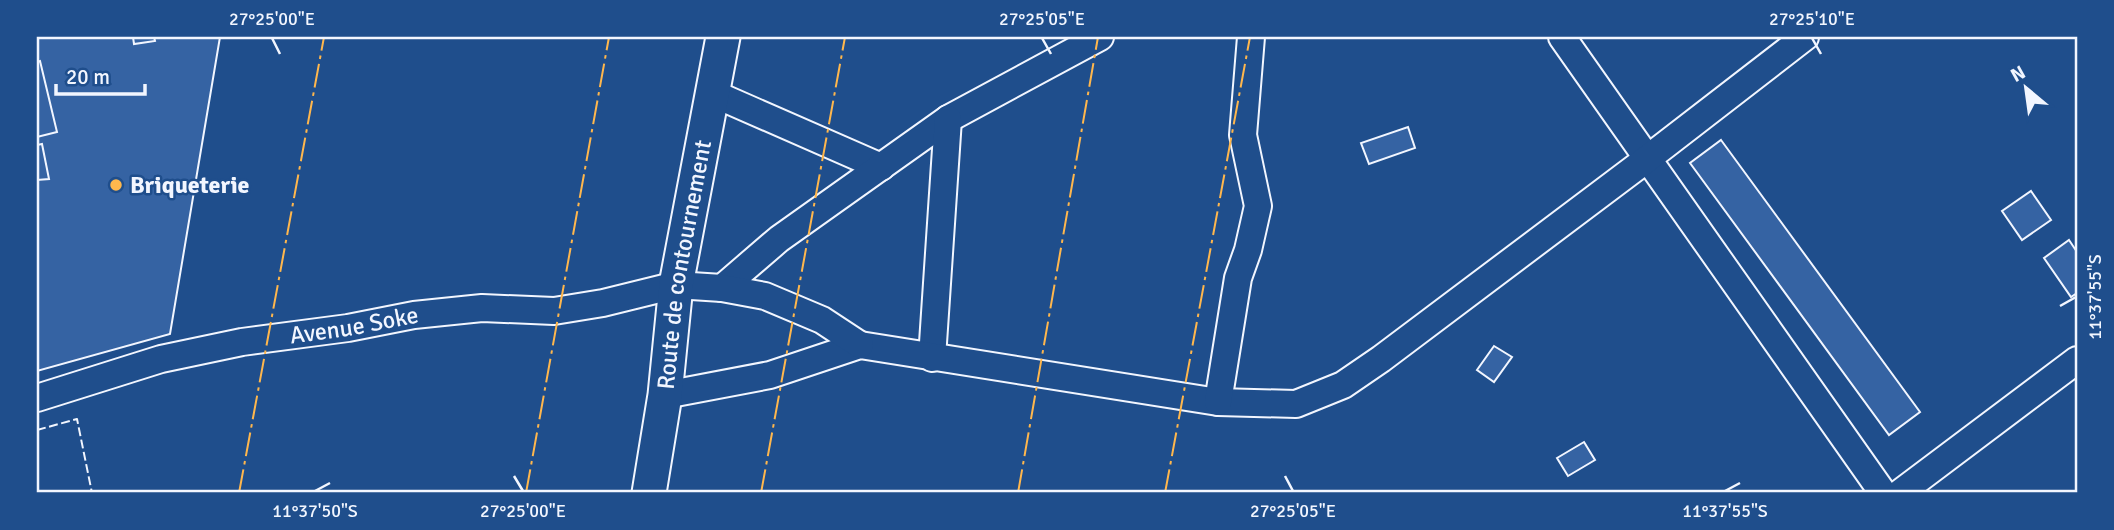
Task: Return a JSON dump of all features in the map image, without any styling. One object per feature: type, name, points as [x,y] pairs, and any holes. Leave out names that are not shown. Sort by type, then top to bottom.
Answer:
[{"type":"street","name":"Route de contournement","points":[[649,493],[665,395],[676,285],[723,37]]},
{"type":"street","points":[[722,288],[779,239],[948,119],[1100,37]]},
{"type":"street","points":[[1218,402],[1238,278],[1248,250],[1258,206],[1243,135],[1251,37]]},
{"type":"street","points":[[1562,37],[1883,493]]},
{"type":"street","points":[[665,395],[770,375],[860,345],[1218,402],[1296,404],[1343,385],[1381,359],[1805,37]]},
{"type":"street","points":[[712,93],[881,167]]},
{"type":"street","points":[[932,358],[948,119]]},
{"type":"street","name":"Avenue Soke","points":[[37,398],[161,359],[242,342],[348,328],[414,315],[482,308],[554,311],[603,303],[676,285],[722,288],[765,296],[822,320],[860,345]]},
{"type":"street","points":[[1900,493],[2077,360]]},
{"type":"building","name":"Briqueterie","points":[[37,37],[220,37],[170,334],[37,371]]},
{"type":"building","points":[[133,37],[154,37],[155,41],[134,44]]},
{"type":"building","points":[[40,61],[57,132],[37,137],[37,62]]},
{"type":"building","points":[[1408,127],[1415,148],[1369,164],[1361,143]]},
{"type":"building","points":[[1721,140],[1920,412],[1889,435],[1690,163]]},
{"type":"building","points":[[42,144],[49,179],[37,180],[37,145]]},
{"type":"building","points":[[2031,191],[2051,220],[2022,240],[2002,211]]},
{"type":"building","points":[[2069,240],[2077,252],[2077,293],[2071,297],[2044,258]]},
{"type":"building","points":[[1494,346],[1512,357],[1494,382],[1477,370]]},
{"type":"building","points":[[1584,442],[1595,460],[1568,476],[1557,458]]},
{"type":"fence","points":[[37,430],[77,419],[92,493]]},
{"type":"power","points":[[239,493],[324,37]]},
{"type":"power","points":[[526,493],[609,37]]},
{"type":"power","points":[[761,493],[845,37]]},
{"type":"power","points":[[1018,493],[1098,37]]},
{"type":"power","points":[[1165,493],[1250,37]]},
{"type":"place","name":"Briqueterie","points":[[116,185]]}]
